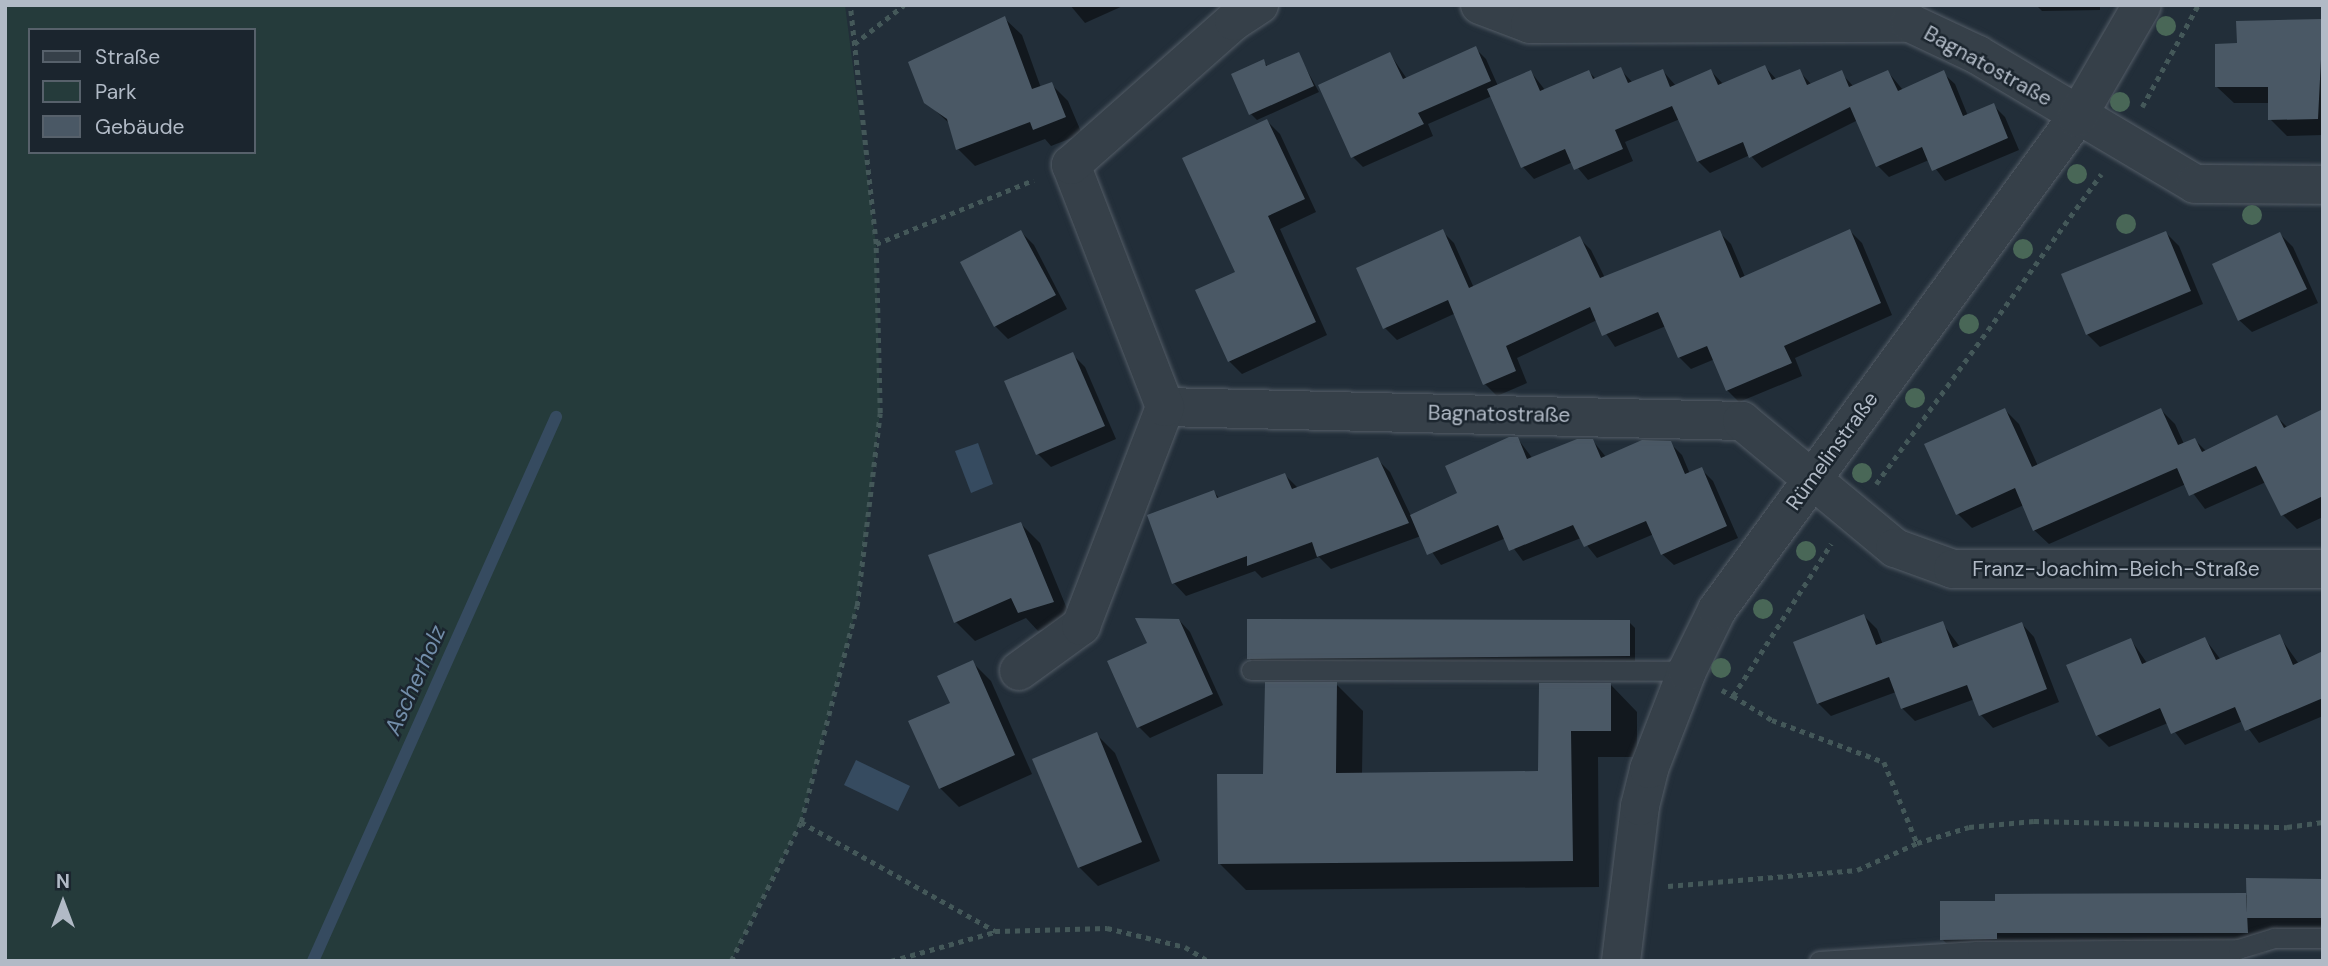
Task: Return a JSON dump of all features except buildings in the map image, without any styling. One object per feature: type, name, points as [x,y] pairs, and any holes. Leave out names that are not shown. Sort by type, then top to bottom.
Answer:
[{"type":"street","points":[[1019,671],[1081,626],[1165,407],[1071,165],[1234,21],[1259,5]]},
{"type":"street","name":"Rümelinstraße","points":[[1629,954],[1628,890],[1649,769],[1687,671],[1717,610],[2077,117],[2142,5]]},
{"type":"street","name":"Bagnatostraße","points":[[1473,6],[1530,24],[1910,23],[1978,55],[2077,117]]},
{"type":"street","points":[[2077,117],[2194,184],[2323,185]]},
{"type":"street","name":"Bagnatostraße","points":[[1165,407],[1742,421],[1811,480]]},
{"type":"street","name":"Franz-Joachim-Beich-Straße","points":[[1811,480],[1895,548],[1953,569],[2323,569]]},
{"type":"lane","points":[[1251,670],[1687,671]]},
{"type":"lane","points":[[1819,961],[1977,951],[2238,949],[2274,938],[2323,938]]},
{"type":"path","points":[[731,961],[801,822],[857,607],[880,413],[877,244],[850,5]]},
{"type":"path","points":[[853,44],[904,5]]},
{"type":"path","points":[[1733,696],[1807,577],[2074,217],[2121,143],[2198,5]]},
{"type":"path","points":[[877,244],[1071,165]]},
{"type":"path","points":[[1687,671],[1772,720],[1884,762],[1917,843]]},
{"type":"path","points":[[1628,890],[1857,870],[1917,843],[1969,827],[2034,821],[2287,827],[2323,822]]},
{"type":"path","points":[[801,822],[995,931]]},
{"type":"path","points":[[891,961],[995,931],[1107,928],[1185,947],[1209,961]]},
{"type":"green space","points":[[5,5],[845,5],[876,244],[880,413],[857,606],[801,822],[731,961],[5,961]]},
{"type":"water","points":[[978,443],[993,484],[971,493],[955,451]]},
{"type":"water","points":[[856,760],[910,786],[898,811],[844,785]]},
{"type":"waterway","name":"Ascherholz","points":[[313,961],[556,417]]}]
